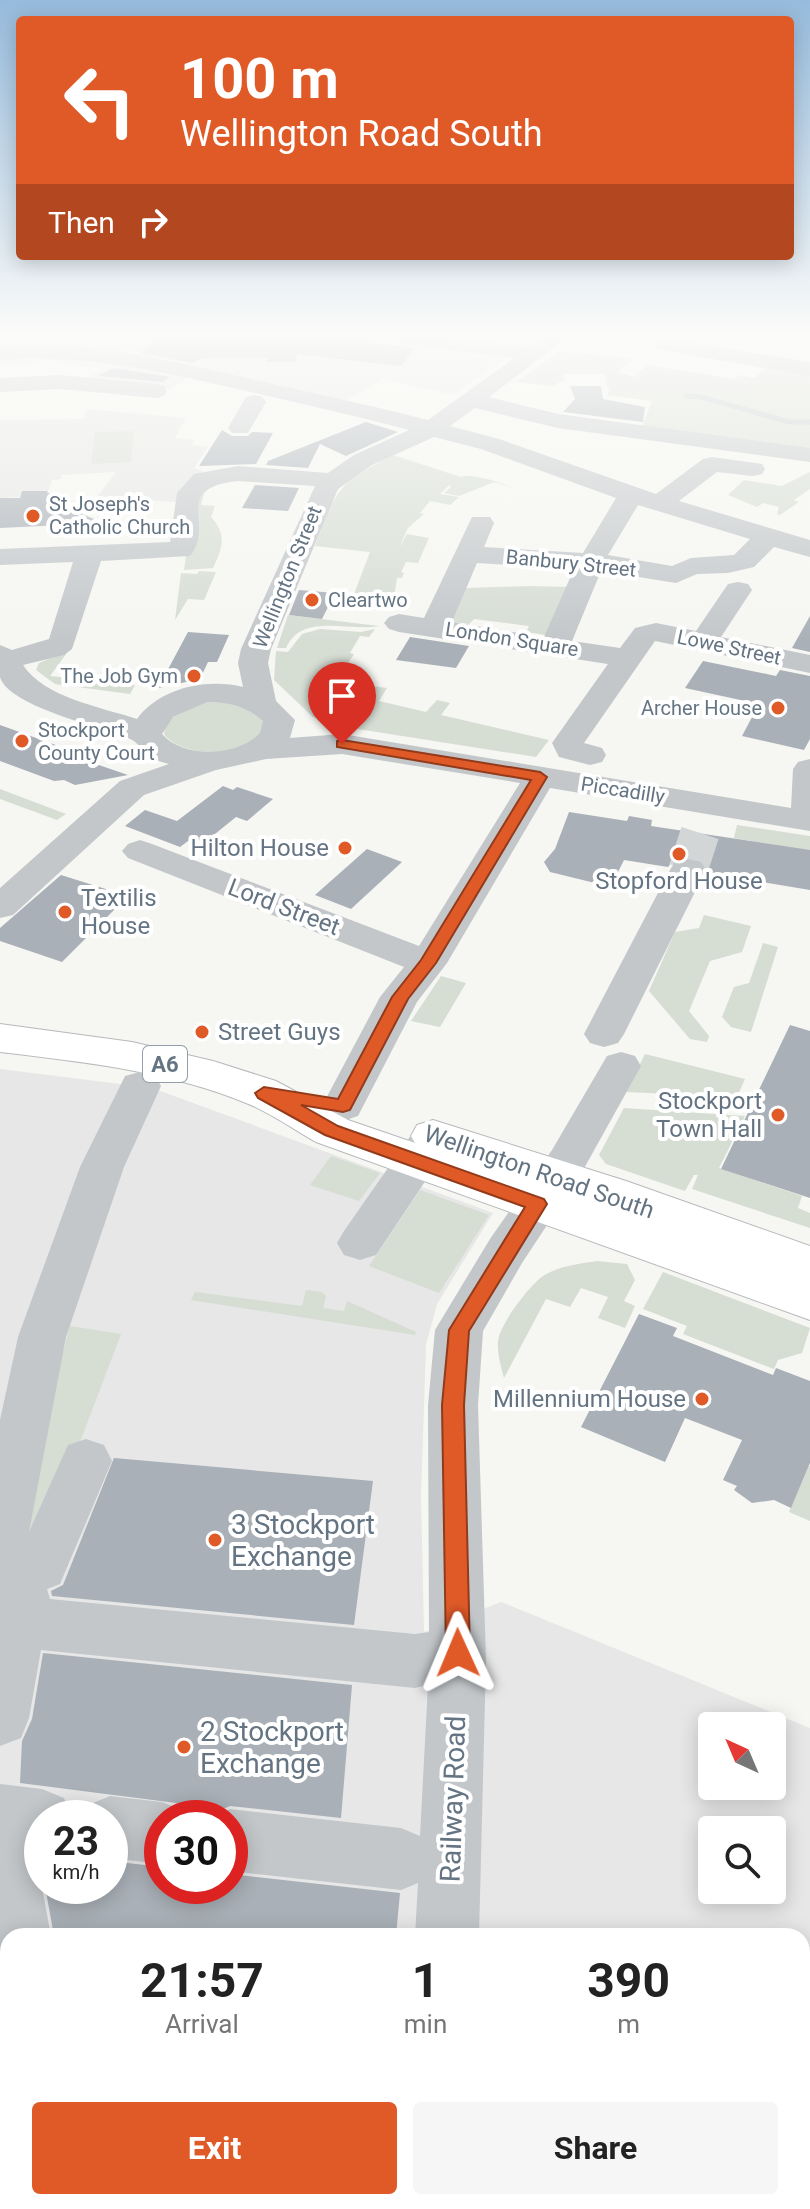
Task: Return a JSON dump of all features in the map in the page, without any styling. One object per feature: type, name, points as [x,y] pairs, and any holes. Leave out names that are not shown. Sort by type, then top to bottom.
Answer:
[{"type":"highway","name":"Wellington Road South","points":[[0,1038],[64,1045],[156,1062],[194,1070],[264,1093],[343,1106],[425,1148],[547,1190],[810,1265]]},
{"type":"highway","name":"Wellington Road South","points":[[264,1093],[332,1131],[425,1148]]},
{"type":"highway","name":"Wellington Road South","points":[[547,1190],[810,1301]]},
{"type":"street","name":"Wellington Street","points":[[205,693],[253,663],[263,630],[321,495],[332,481],[363,460],[413,437]]},
{"type":"street","points":[[461,437],[498,447],[647,500],[810,549]]},
{"type":"street","points":[[555,645],[591,562],[627,501],[647,500],[712,464],[789,474],[799,471],[809,455],[677,437]]},
{"type":"street","points":[[0,557],[182,549],[189,497],[197,483],[221,474],[332,481]]},
{"type":"street","points":[[435,627],[481,523]]},
{"type":"street","name":"Banbury Street","points":[[466,554],[591,562],[676,575],[691,566],[744,561],[752,557],[769,536]]},
{"type":"street","points":[[6,671],[62,643],[85,557],[89,554]]},
{"type":"street","points":[[703,642],[738,590]]},
{"type":"street","name":"London Square","points":[[399,623],[625,658]]},
{"type":"street","name":"Lowe Street","points":[[625,658],[647,633],[810,664]]},
{"type":"street","points":[[590,755],[570,750],[568,743],[625,658]]},
{"type":"street","name":"Wellington Street","points":[[253,663],[270,711]]},
{"type":"street","points":[[6,671],[51,701],[96,714],[189,760],[208,762]]},
{"type":"street","points":[[96,714],[167,706],[205,693]]},
{"type":"street","name":"Piccadilly","points":[[205,693],[236,694],[342,744]]},
{"type":"street","points":[[132,788],[133,778],[152,741],[153,718],[167,706]]},
{"type":"street","points":[[259,750],[273,739],[270,711]]},
{"type":"street","name":"Piccadilly","points":[[208,762],[259,750],[342,744],[540,777],[705,819],[809,821]]},
{"type":"street","points":[[0,907],[132,788],[208,762]]},
{"type":"street","points":[[809,821],[810,769]]},
{"type":"street","points":[[343,1106],[400,997],[428,963],[540,777]]},
{"type":"street","name":"Lord Street","points":[[140,851],[428,963]]},
{"type":"street","name":"Railway Road","points":[[447,1928],[458,1653],[453,1405],[459,1330],[547,1190],[612,1050],[688,870]]},
{"type":"street","points":[[0,1718],[7,1616],[42,1337],[102,1167],[140,1086]]},
{"type":"street","points":[[360,1243],[425,1148]]},
{"type":"street","points":[[7,1616],[41,1567],[86,1461]]},
{"type":"street","points":[[7,1616],[415,1661],[458,1653]]},
{"type":"street","points":[[0,1815],[24,1818]]},
{"type":"street","points":[[0,1824],[11,1912]]},
{"type":"street","points":[[248,1842],[401,1859]]},
{"type":"shaded area","points":[[0,437],[176,437],[194,440],[191,445],[208,447],[194,468],[207,473],[177,502],[97,497],[116,472],[62,475],[61,479],[52,480],[48,491],[22,491],[20,497],[0,498]]},
{"type":"shaded area","points":[[94,437],[133,437],[131,462],[91,464]]},
{"type":"shaded area","points":[[709,437],[810,437],[810,449]]},
{"type":"shaded area","points":[[393,455],[461,477],[480,477],[514,488],[494,482],[459,496],[444,493],[451,487],[449,485],[440,494],[459,497],[450,505],[430,501],[420,513],[424,514],[408,528],[399,548],[407,534],[429,538],[418,563],[406,562],[401,572],[404,573],[402,578],[397,578],[394,597],[354,594],[370,552],[315,546],[328,512],[341,490],[361,473]]},
{"type":"shaded area","points":[[810,472],[810,489],[794,500],[799,502],[780,515],[777,514],[779,507],[763,503],[757,507],[728,495],[744,480],[782,486]]},
{"type":"shaded area","points":[[212,483],[204,493],[201,505],[215,506],[211,517],[220,530],[222,542],[219,555],[213,568],[184,570],[195,493]]},
{"type":"shaded area","points":[[199,571],[216,572],[204,600],[188,599],[175,620],[181,573],[197,574]]},
{"type":"shaded area","points":[[573,587],[552,636],[526,632],[529,626],[474,619],[469,624],[452,622],[466,588]]},
{"type":"shaded area","points":[[288,615],[379,626],[314,627],[293,637],[286,648],[277,648]]},
{"type":"shaded area","points":[[320,629],[361,632],[375,629],[369,637],[360,636],[350,653],[354,654],[342,672],[350,673],[344,682],[387,688],[379,701],[426,712],[437,700],[450,703],[441,715],[549,740],[536,757],[339,726],[313,717],[274,680],[276,651],[288,652],[302,634]]},
{"type":"shaded area","points":[[69,650],[50,676],[135,685],[130,694],[55,684],[36,670],[39,663]]},
{"type":"shaded area","points":[[203,702],[241,703],[263,718],[262,731],[254,741],[224,752],[189,749],[174,743],[164,734],[166,721]]},
{"type":"shaded area","points":[[0,789],[66,814],[57,820],[0,799]]},
{"type":"shaded area","points":[[737,825],[810,836],[810,851],[734,838]]},
{"type":"shaded area","points":[[704,915],[751,926],[742,952],[710,961],[689,1011],[709,1036],[707,1042],[690,1039],[649,991],[675,932],[699,928]]},
{"type":"shaded area","points":[[763,943],[778,947],[751,1032],[731,1027],[722,1017],[734,987],[749,983]]},
{"type":"shaded area","points":[[441,976],[466,983],[440,1027],[411,1021]]},
{"type":"shaded area","points":[[645,1054],[745,1079],[737,1097],[626,1092]]},
{"type":"shaded area","points":[[0,1069],[152,1088],[493,1213],[437,1304],[426,1345],[421,1496],[424,1632],[501,1602],[771,1712],[698,1712],[698,1800],[786,1800],[786,1718],[810,1728],[810,1928],[0,1928]]},
{"type":"shaded area","points":[[624,1108],[745,1116],[719,1168],[802,1196],[798,1208],[810,1213],[810,1228],[692,1189],[698,1175],[694,1175],[685,1191],[606,1164],[599,1155]]},
{"type":"shaded area","points":[[331,1156],[380,1173],[359,1201],[310,1185]]},
{"type":"shaded area","points":[[420,1190],[489,1215],[439,1293],[369,1266]]},
{"type":"shaded area","points":[[597,1261],[627,1264],[635,1280],[624,1301],[635,1306],[625,1328],[598,1318],[608,1297],[581,1288],[570,1307],[546,1299],[504,1378],[498,1341],[509,1316],[523,1296],[549,1273]]},
{"type":"shaded area","points":[[663,1272],[810,1328],[802,1353],[778,1360],[774,1369],[683,1334],[687,1326],[643,1309]]},
{"type":"shaded area","points":[[306,1290],[322,1292],[326,1296],[323,1308],[344,1311],[347,1301],[416,1332],[415,1335],[191,1300],[195,1292],[302,1306]]},
{"type":"shaded area","points":[[70,1326],[121,1334],[45,1534],[13,1535]]},
{"type":"shaded area","points":[[810,1466],[810,1521],[789,1512]]},
{"type":"building","points":[[217,437],[271,437],[256,464],[199,466]]},
{"type":"building","points":[[328,437],[387,437],[346,456],[320,444],[308,468],[266,465],[268,461]]},
{"type":"building","points":[[255,485],[299,488],[288,511],[242,508]]},
{"type":"building","name":"St Joseph's Catholic Church","points":[[22,491],[54,493],[52,502],[104,523],[0,528],[0,498],[20,498]]},
{"type":"building","name":"Cleartwo","points":[[299,590],[335,593],[322,619],[289,615]]},
{"type":"building","points":[[810,616],[810,652],[792,648]]},
{"type":"building","points":[[188,632],[229,635],[217,662],[208,662],[200,679],[158,688]]},
{"type":"building","points":[[410,637],[469,646],[456,668],[396,660]]},
{"type":"building","name":"Archer House","points":[[703,661],[776,676],[780,670],[810,676],[810,739],[804,750],[742,736],[759,704],[685,688]]},
{"type":"building","name":"Stockport County Court","points":[[0,725],[89,757],[90,762],[128,775],[75,785],[64,780],[54,781],[0,761]]},
{"type":"building","points":[[223,786],[233,790],[237,787],[273,799],[247,821],[236,817],[205,842],[192,838],[180,847],[125,826],[145,810],[177,821]]},
{"type":"building","name":"Stopford House","points":[[569,812],[627,821],[629,816],[652,820],[651,826],[810,850],[810,890],[708,873],[704,860],[689,856],[674,859],[668,867],[624,860],[614,880],[599,884],[550,872],[544,862],[555,849]]},
{"type":"building","points":[[367,849],[402,862],[351,909],[315,895]]},
{"type":"building","name":"Textilis House","points":[[61,875],[128,896],[62,962],[0,941],[0,928]]},
{"type":"building","name":"Stockport Town Hall","points":[[790,1025],[810,1031],[810,1198],[721,1169]]},
{"type":"building","name":"Millennium House","points":[[639,1314],[677,1328],[673,1336],[773,1375],[776,1368],[810,1381],[810,1463],[791,1508],[774,1500],[752,1503],[734,1490],[737,1486],[723,1480],[742,1440],[685,1418],[665,1462],[581,1427]]},
{"type":"building","name":"3 Stockport Exchange","points":[[114,1458],[373,1481],[354,1625],[52,1596],[51,1591],[63,1585]]},
{"type":"building","name":"2 Stockport Exchange","points":[[43,1653],[352,1685],[341,1818],[248,1808],[248,1800],[153,1800],[20,1783],[22,1741],[32,1719]]},
{"type":"building","points":[[128,1863],[144,1865],[144,1904],[248,1904],[248,1876],[400,1893],[397,1928],[53,1928],[48,1904],[128,1904]]},
{"type":"tunnel","points":[[688,870],[700,833]]},
{"type":"place","name":"St Joseph's Catholic Church","points":[[33,516]]},
{"type":"place","name":"Cleartwo","points":[[312,600]]},
{"type":"place","name":"The Job Gym","points":[[194,676]]},
{"type":"place","name":"Archer House","points":[[778,708]]},
{"type":"place","name":"Stockport County Court","points":[[22,741]]},
{"type":"place","name":"Hilton House","points":[[345,848]]},
{"type":"place","name":"Stopford House","points":[[679,854]]},
{"type":"place","name":"Textilis House","points":[[65,912]]},
{"type":"place","name":"Street Guys","points":[[202,1032]]},
{"type":"place","name":"Stockport Town Hall","points":[[778,1115]]},
{"type":"place","name":"Millennium House","points":[[702,1399]]},
{"type":"place","name":"3 Stockport Exchange","points":[[215,1540]]},
{"type":"place","name":"2 Stockport Exchange","points":[[184,1747]]},
{"type":"route","points":[[342,744],[540,777],[428,963],[400,997],[353,1093],[343,1106],[264,1093],[332,1131],[537,1204],[459,1330],[453,1405],[458,1653]]}]
